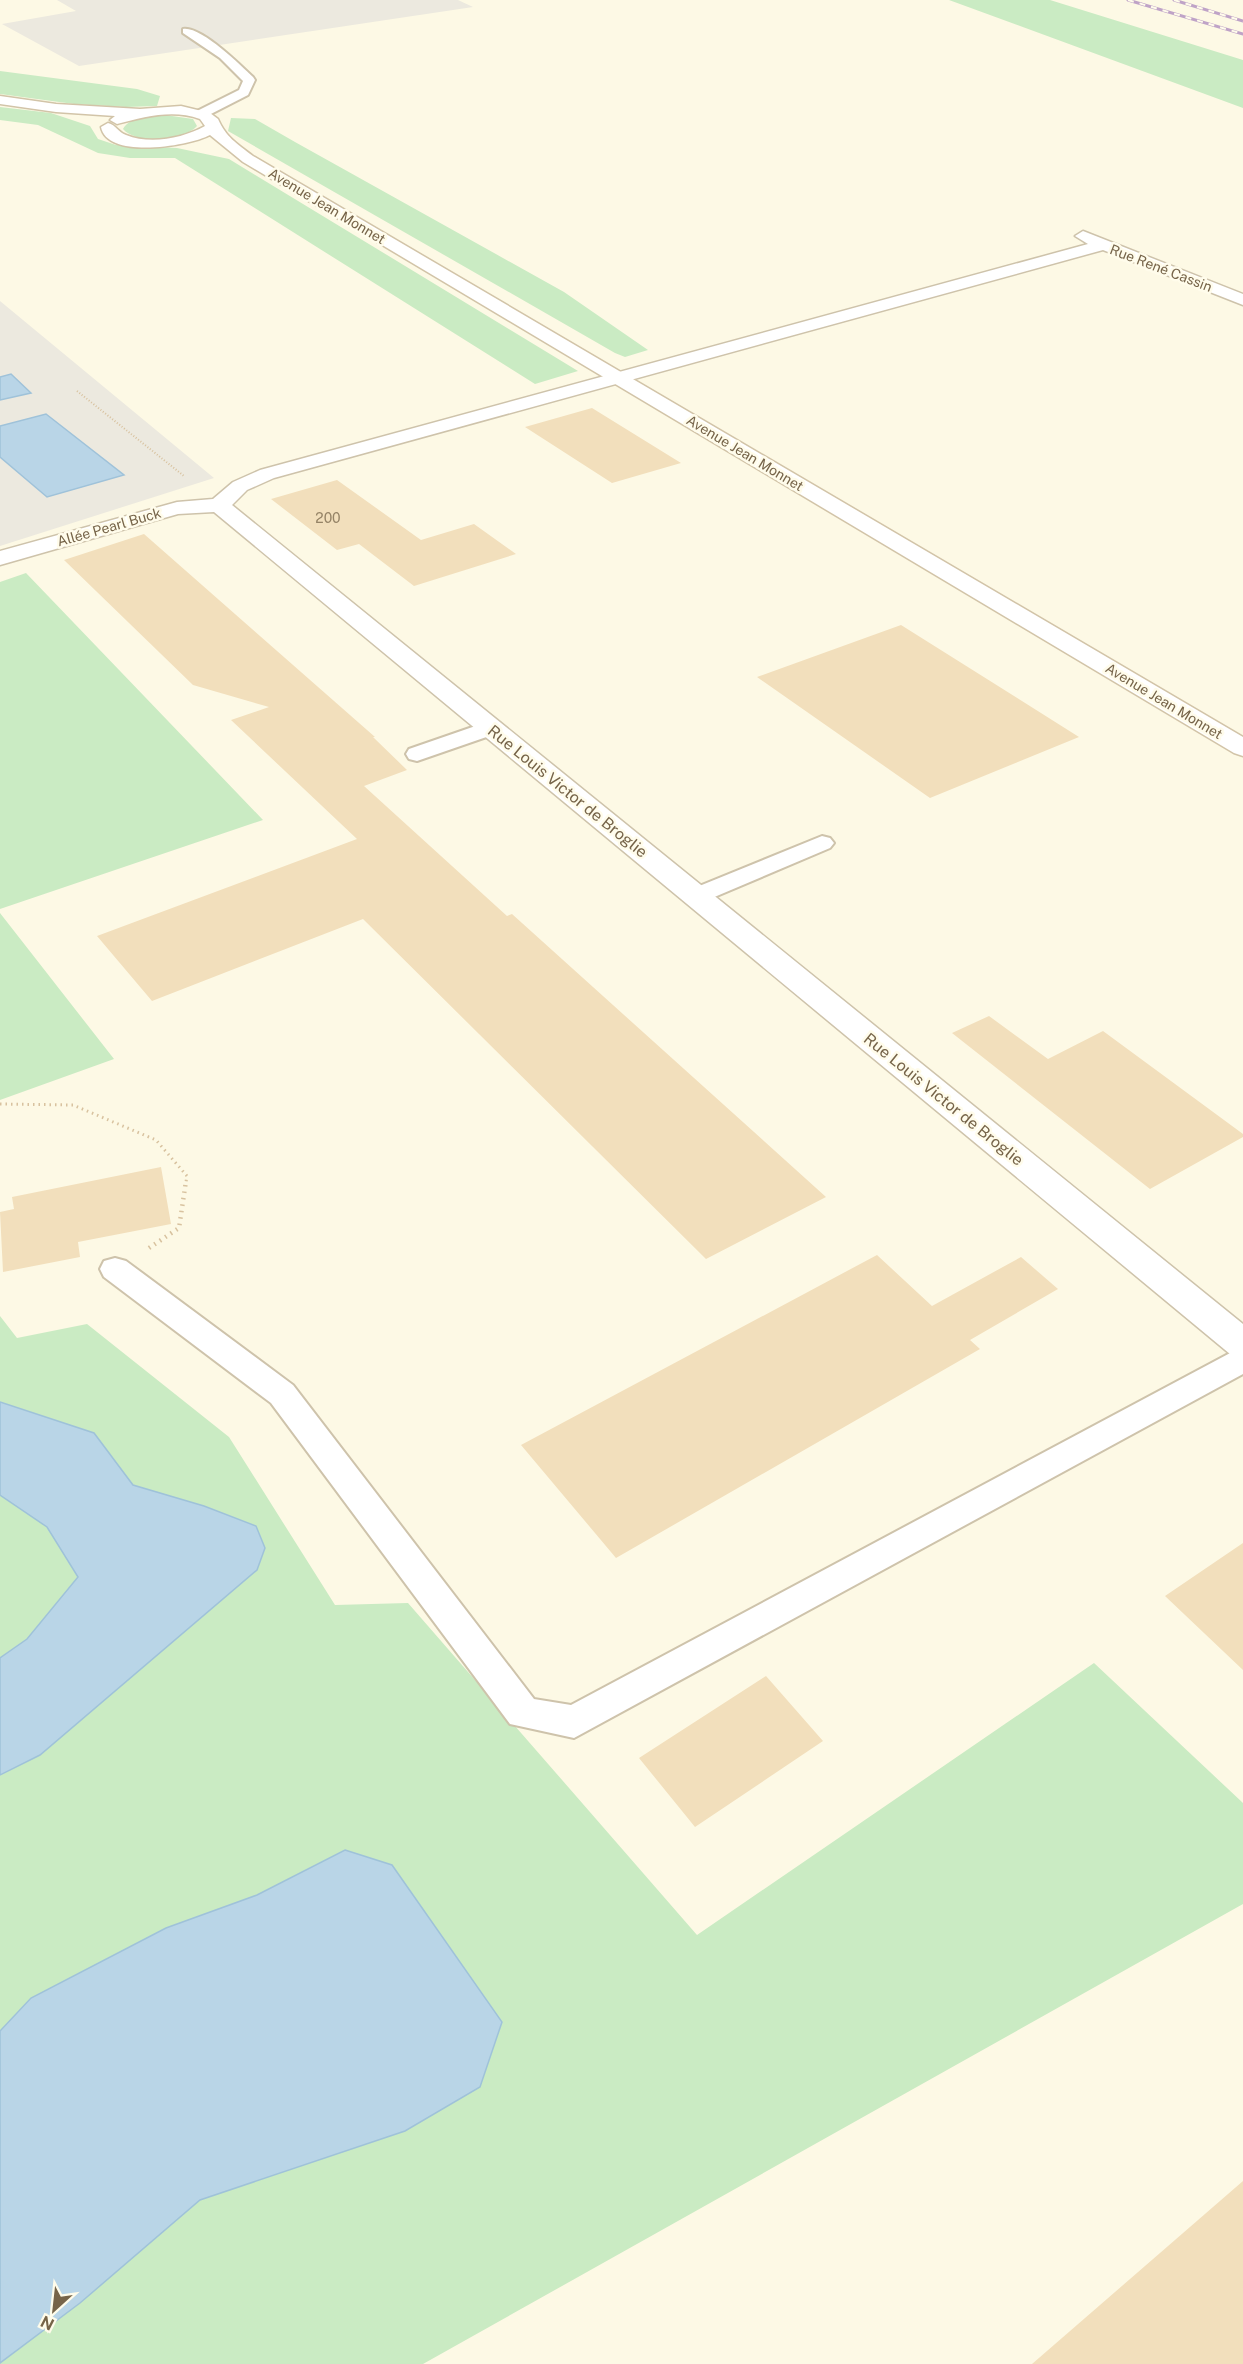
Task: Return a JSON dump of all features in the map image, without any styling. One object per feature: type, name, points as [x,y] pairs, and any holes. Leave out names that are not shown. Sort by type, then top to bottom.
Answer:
[{"type":"street","points":[[0,100],[56,108],[139,113],[172,110],[201,114]]},
{"type":"street","points":[[56,108],[108,127]]},
{"type":"street","points":[[108,127],[113,121],[139,113]]},
{"type":"street","name":"Avenue Jean Monnet","points":[[201,114],[210,118],[213,123],[212,128],[248,159],[1243,748]]},
{"type":"street","points":[[108,127],[109,132],[122,139],[162,142],[194,137],[212,128]]},
{"type":"street","name":"Avenue Jean Monnet","points":[[162,142],[206,148],[248,159]]},
{"type":"street","name":"Rue René Cassin","points":[[1079,234],[1243,300]]},
{"type":"street","points":[[219,505],[240,486],[267,474],[1102,245]]},
{"type":"street","name":"Allée Pearl Buck","points":[[0,558],[177,508],[219,505]]},
{"type":"street","name":"Rue Louis Victor de Broglie","points":[[219,505],[1243,1344]]},
{"type":"lane","points":[[187,31],[224,56],[249,80],[244,92],[201,114]]},
{"type":"lane","points":[[417,754],[490,728]]},
{"type":"lane","points":[[696,896],[822,843]]},
{"type":"lane","points":[[115,1269],[282,1394],[523,1713],[574,1722],[1243,1360]]},
{"type":"path","points":[[77,391],[219,505]]},
{"type":"path","points":[[0,1104],[73,1105],[156,1140],[187,1176],[179,1228],[115,1269]]},
{"type":"shaded area","points":[[57,0],[458,0],[473,7],[79,66],[2,24],[76,11]]},
{"type":"shaded area","points":[[0,301],[214,478],[0,546]]},
{"type":"green space","points":[[949,0],[1050,0],[1243,60],[1243,108]]},
{"type":"green space","points":[[0,71],[137,89],[160,96],[157,106],[126,107],[74,104],[0,94]]},
{"type":"green space","points":[[0,107],[51,113],[90,126],[98,139],[116,145],[177,148],[229,159],[578,371],[535,384],[175,158],[130,158],[98,153],[38,125],[0,120]]},
{"type":"green space","points":[[165,115],[193,119],[197,126],[182,135],[160,139],[138,137],[123,129],[136,119]]},
{"type":"green space","points":[[231,118],[255,119],[564,292],[648,350],[625,357],[615,353],[228,131]]},
{"type":"green space","points":[[26,573],[263,820],[0,909],[0,582]]},
{"type":"green space","points":[[0,913],[114,1059],[0,1100]]},
{"type":"green space","points":[[0,1316],[17,1338],[87,1324],[229,1437],[335,1605],[408,1603],[697,1935],[1094,1663],[1243,1803],[1243,1904],[423,2364],[0,2364]]},
{"type":"water","points":[[11,374],[31,393],[0,400],[0,377]]},
{"type":"water","points":[[46,414],[124,475],[47,497],[0,457],[0,426]]},
{"type":"water","points":[[0,1402],[94,1433],[133,1485],[204,1506],[256,1526],[265,1548],[257,1570],[40,1755],[0,1775],[0,1658],[27,1639],[78,1577],[47,1527],[0,1495]]},
{"type":"water","points":[[345,1850],[392,1865],[502,2022],[480,2087],[405,2131],[200,2200],[80,2303],[0,2363],[0,2031],[31,1998],[166,1928],[257,1895]]},
{"type":"building","points":[[592,408],[681,463],[612,483],[525,427]]},
{"type":"building","points":[[337,480],[421,540],[474,524],[516,554],[414,586],[359,544],[337,550],[271,499]]},
{"type":"building","points":[[144,534],[375,737],[373,737],[407,770],[364,786],[507,916],[512,914],[826,1197],[706,1259],[363,919],[152,1001],[97,936],[357,839],[231,720],[269,707],[193,685],[64,560]]},
{"type":"building","points":[[901,625],[1079,737],[930,798],[757,677]]},
{"type":"building","points":[[989,1016],[1048,1059],[1103,1031],[1243,1134],[1243,1137],[1150,1189],[952,1033]]},
{"type":"building","points":[[161,1167],[171,1224],[78,1242],[80,1257],[3,1272],[0,1212],[14,1209],[12,1197]]},
{"type":"building","points":[[877,1255],[932,1306],[1021,1257],[1058,1289],[970,1340],[980,1349],[616,1558],[521,1445]]},
{"type":"building","points":[[1243,1543],[1243,1670],[1165,1596]]},
{"type":"building","points":[[766,1676],[823,1741],[695,1827],[639,1758]]},
{"type":"building","points":[[1243,2181],[1243,2364],[1032,2364]]},
{"type":"railway","points":[[1128,0],[1243,34]]},
{"type":"railway","points":[[1174,0],[1243,21]]}]
